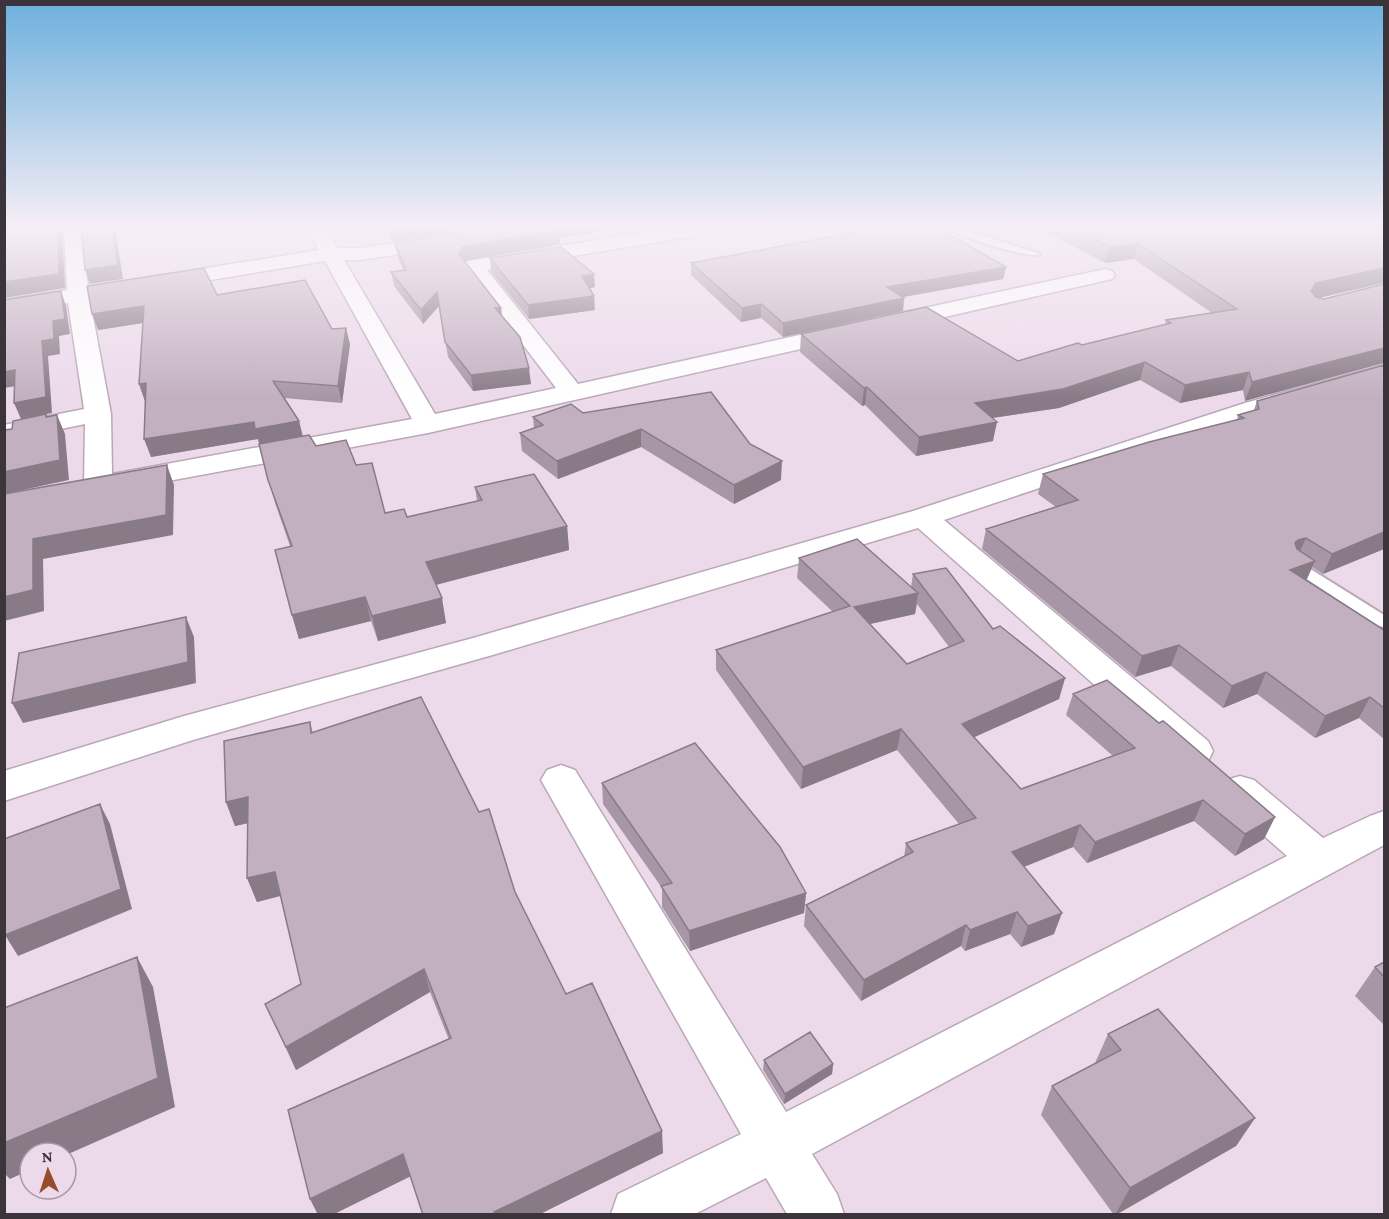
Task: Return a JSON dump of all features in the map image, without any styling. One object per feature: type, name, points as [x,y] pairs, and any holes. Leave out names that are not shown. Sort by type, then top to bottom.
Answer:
[{"type":"street","points":[[77,285],[98,414],[86,488],[211,467],[428,425],[1061,285]]},
{"type":"street","points":[[4,307],[140,285]]},
{"type":"street","points":[[348,285],[428,425]]},
{"type":"street","points":[[487,285],[572,392]]},
{"type":"street","points":[[4,786],[184,729],[496,642],[922,517],[1254,408],[1384,372]]},
{"type":"street","points":[[4,433],[98,414]]},
{"type":"street","points":[[922,517],[1318,858]]},
{"type":"street","points":[[561,780],[817,1215]]},
{"type":"street","points":[[638,1215],[777,1145],[1222,912],[1318,858],[1384,827]]},
{"type":"lane","points":[[1296,566],[1384,622]]},
{"type":"building","points":[[212,285],[217,295],[276,285],[308,285],[332,329],[346,328],[338,386],[273,381],[299,421],[255,429],[254,422],[144,439],[146,383],[139,384],[144,306],[92,314],[87,286]]},
{"type":"building","points":[[401,285],[483,285],[501,308],[495,308],[520,337],[529,368],[471,375],[445,342],[437,292],[421,310]]},
{"type":"building","points":[[512,285],[587,285],[594,296],[528,305]]},
{"type":"building","points":[[716,285],[900,285],[887,287],[904,298],[783,323],[761,304],[742,308]]},
{"type":"building","points":[[1200,285],[1315,285],[1311,291],[1316,297],[1324,299],[1384,285],[1384,348],[1252,382],[1249,372],[1185,385],[1145,362],[1063,389],[975,403],[997,422],[919,437],[867,387],[864,388],[801,334],[926,307],[1018,361],[1078,343],[1082,345],[1171,323],[1166,320],[1237,309]]},
{"type":"building","points":[[61,291],[65,319],[53,321],[54,339],[42,341],[46,397],[14,403],[15,370],[4,372],[4,300]]},
{"type":"building","points":[[1384,365],[1384,532],[1332,554],[1306,538],[1298,540],[1295,543],[1297,549],[1315,561],[1290,570],[1384,630],[1384,708],[1370,697],[1325,716],[1266,672],[1232,686],[1179,645],[1142,656],[986,529],[1078,500],[1043,474],[1149,442],[1244,418],[1238,415],[1259,409],[1257,401]]},
{"type":"building","points":[[711,392],[750,444],[782,461],[734,485],[641,429],[557,461],[520,433],[543,425],[533,417],[571,404],[583,413]]},
{"type":"building","points":[[46,414],[46,417],[57,415],[60,460],[4,472],[4,430],[12,429],[13,421]]},
{"type":"building","points":[[309,435],[316,446],[346,440],[356,465],[372,463],[385,513],[404,509],[407,517],[482,500],[475,487],[534,474],[567,526],[426,562],[442,598],[372,616],[365,597],[292,615],[275,550],[292,546],[268,480],[259,444]]},
{"type":"building","points":[[167,465],[166,515],[33,539],[33,590],[4,597],[4,494]]},
{"type":"building","points":[[857,539],[918,593],[854,607],[907,664],[964,641],[913,574],[946,568],[993,629],[1000,626],[1065,678],[962,724],[1021,789],[1135,748],[1073,694],[1107,680],[1159,723],[1163,721],[1167,724],[1275,817],[1245,834],[1203,800],[1095,842],[1080,825],[1012,852],[1062,913],[1028,926],[1017,912],[970,930],[966,925],[864,980],[806,905],[913,852],[906,843],[976,818],[901,729],[803,767],[716,650],[850,606],[799,558]]},
{"type":"building","points":[[186,617],[188,662],[12,703],[19,653]]},
{"type":"building","points":[[421,697],[479,812],[489,809],[515,892],[566,994],[592,983],[662,1131],[494,1212],[495,1215],[423,1215],[403,1154],[310,1199],[288,1110],[451,1038],[424,969],[286,1047],[265,1004],[301,984],[275,872],[247,878],[248,797],[226,802],[224,741],[310,722],[311,733]]},
{"type":"building","points":[[695,743],[780,847],[806,893],[689,931],[661,886],[672,883],[602,783]]},
{"type":"building","points":[[100,804],[121,889],[5,935],[4,839]]},
{"type":"building","points":[[137,957],[158,1078],[4,1143],[4,1008]]},
{"type":"building","points":[[1384,962],[1384,977],[1375,967]]},
{"type":"building","points":[[1158,1009],[1255,1118],[1130,1188],[1052,1086],[1121,1050],[1108,1034]]},
{"type":"building","points":[[810,1032],[833,1064],[785,1094],[764,1060]]}]
